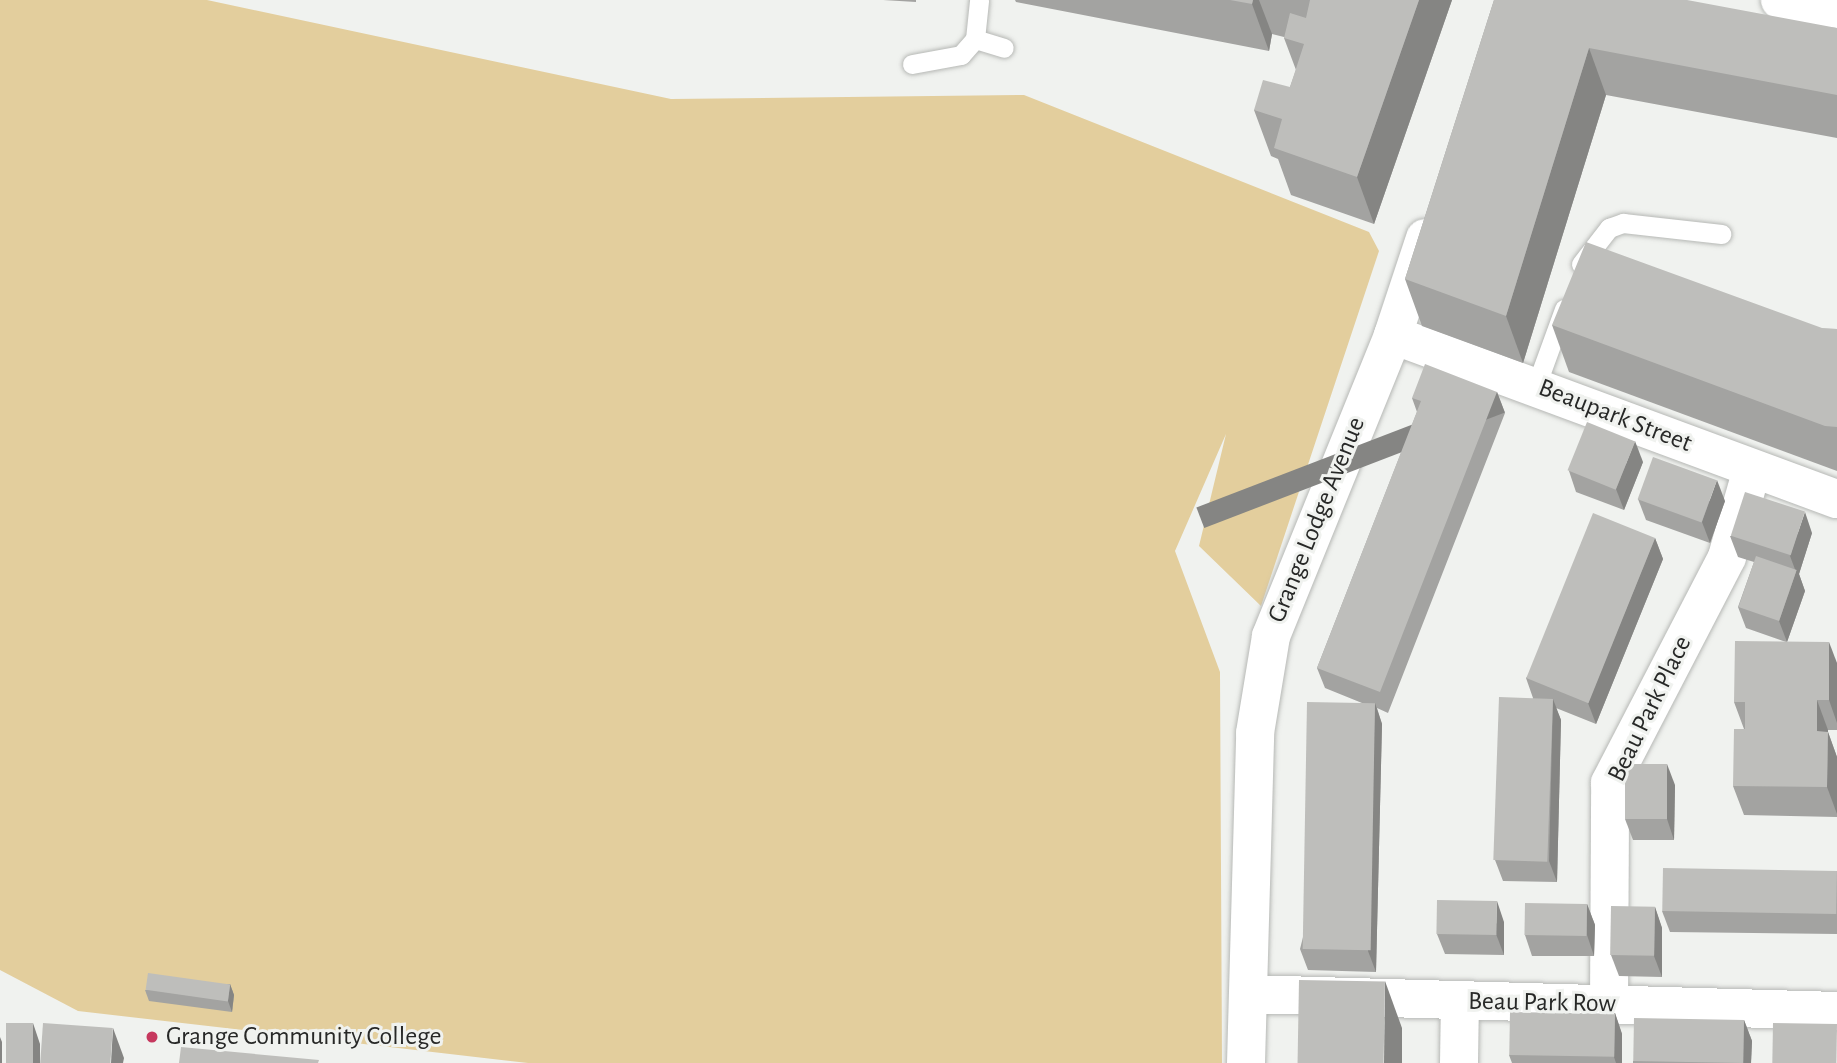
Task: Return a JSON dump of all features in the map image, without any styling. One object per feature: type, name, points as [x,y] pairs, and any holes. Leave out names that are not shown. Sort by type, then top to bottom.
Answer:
[{"type":"street","points":[[1780,0],[1837,10]]},
{"type":"street","name":"Grange Lodge Avenue","points":[[1246,1063],[1255,733],[1271,636],[1393,335],[1436,206]]},
{"type":"street","name":"Beaupark Street","points":[[1393,335],[1837,499]]},
{"type":"street","name":"Beau Park Place","points":[[1609,1004],[1610,783],[1727,556],[1752,469]]},
{"type":"street","name":"Beau Park Row","points":[[1248,994],[1837,1011]]},
{"type":"street","points":[[1459,1063],[1460,1001]]},
{"type":"lane","points":[[912,64],[961,55],[975,39],[979,0]]},
{"type":"lane","points":[[975,39],[1003,48]]},
{"type":"lane","points":[[1536,386],[1585,253],[1609,228],[1623,223],[1648,223],[1721,234]]},
{"type":"shaded area","points":[[0,0],[207,0],[671,99],[1024,95],[1369,232],[1379,251],[1261,606],[1199,546],[1226,434],[1175,551],[1220,672],[1222,1063],[528,1063],[78,1011],[0,970]]},
{"type":"building","points":[[1230,0],[1253,0],[1252,4]]},
{"type":"building","points":[[1310,0],[1419,0],[1357,177],[1274,148],[1282,119],[1254,110],[1263,80],[1290,87],[1304,44],[1284,38],[1290,13],[1306,18]]},
{"type":"building","points":[[1494,0],[1687,0],[1837,28],[1837,95],[1589,48],[1506,316],[1405,279]]},
{"type":"building","points":[[1586,242],[1822,328],[1837,329],[1837,427],[1825,426],[1552,325]]},
{"type":"building","points":[[1425,364],[1497,392],[1380,692],[1317,668],[1421,401],[1412,398]]},
{"type":"building","points":[[1587,422],[1635,441],[1616,490],[1568,470]]},
{"type":"building","points":[[1653,457],[1717,480],[1702,523],[1638,499]]},
{"type":"building","points":[[1745,492],[1805,511],[1791,555],[1731,536]]},
{"type":"building","points":[[1593,513],[1655,538],[1588,703],[1526,678]]},
{"type":"building","points":[[1756,556],[1797,570],[1779,621],[1738,607]]},
{"type":"building","points":[[1735,641],[1829,642],[1829,700],[1817,700],[1817,731],[1828,732],[1827,787],[1733,786],[1734,729],[1745,729],[1745,702],[1734,702]]},
{"type":"building","points":[[1499,697],[1553,699],[1547,862],[1493,860]]},
{"type":"building","points":[[1307,702],[1375,703],[1371,950],[1303,949]]},
{"type":"building","points":[[1625,764],[1667,764],[1667,819],[1625,819]]},
{"type":"building","points":[[1663,868],[1837,871],[1836,914],[1662,911]]},
{"type":"building","points":[[1437,900],[1497,901],[1496,935],[1436,934]]},
{"type":"building","points":[[1525,903],[1587,904],[1586,936],[1524,935]]},
{"type":"building","points":[[1611,906],[1655,907],[1654,956],[1610,955]]},
{"type":"building","points":[[148,973],[230,985],[228,1001],[146,990]]},
{"type":"building","points":[[1299,980],[1385,982],[1384,1063],[1298,1063]]},
{"type":"building","points":[[1510,1012],[1615,1014],[1614,1057],[1509,1055]]},
{"type":"building","points":[[1634,1018],[1744,1020],[1743,1063],[1633,1061]]},
{"type":"building","points":[[6,1023],[33,1023],[33,1063],[6,1063]]},
{"type":"building","points":[[43,1023],[113,1028],[110,1063],[40,1063]]},
{"type":"building","points":[[1773,1023],[1837,1024],[1836,1063],[1772,1063]]},
{"type":"building","points":[[181,1047],[319,1060],[318,1063],[179,1063]]},
{"type":"place","name":"Grange Community College","points":[[152,1037]]}]
